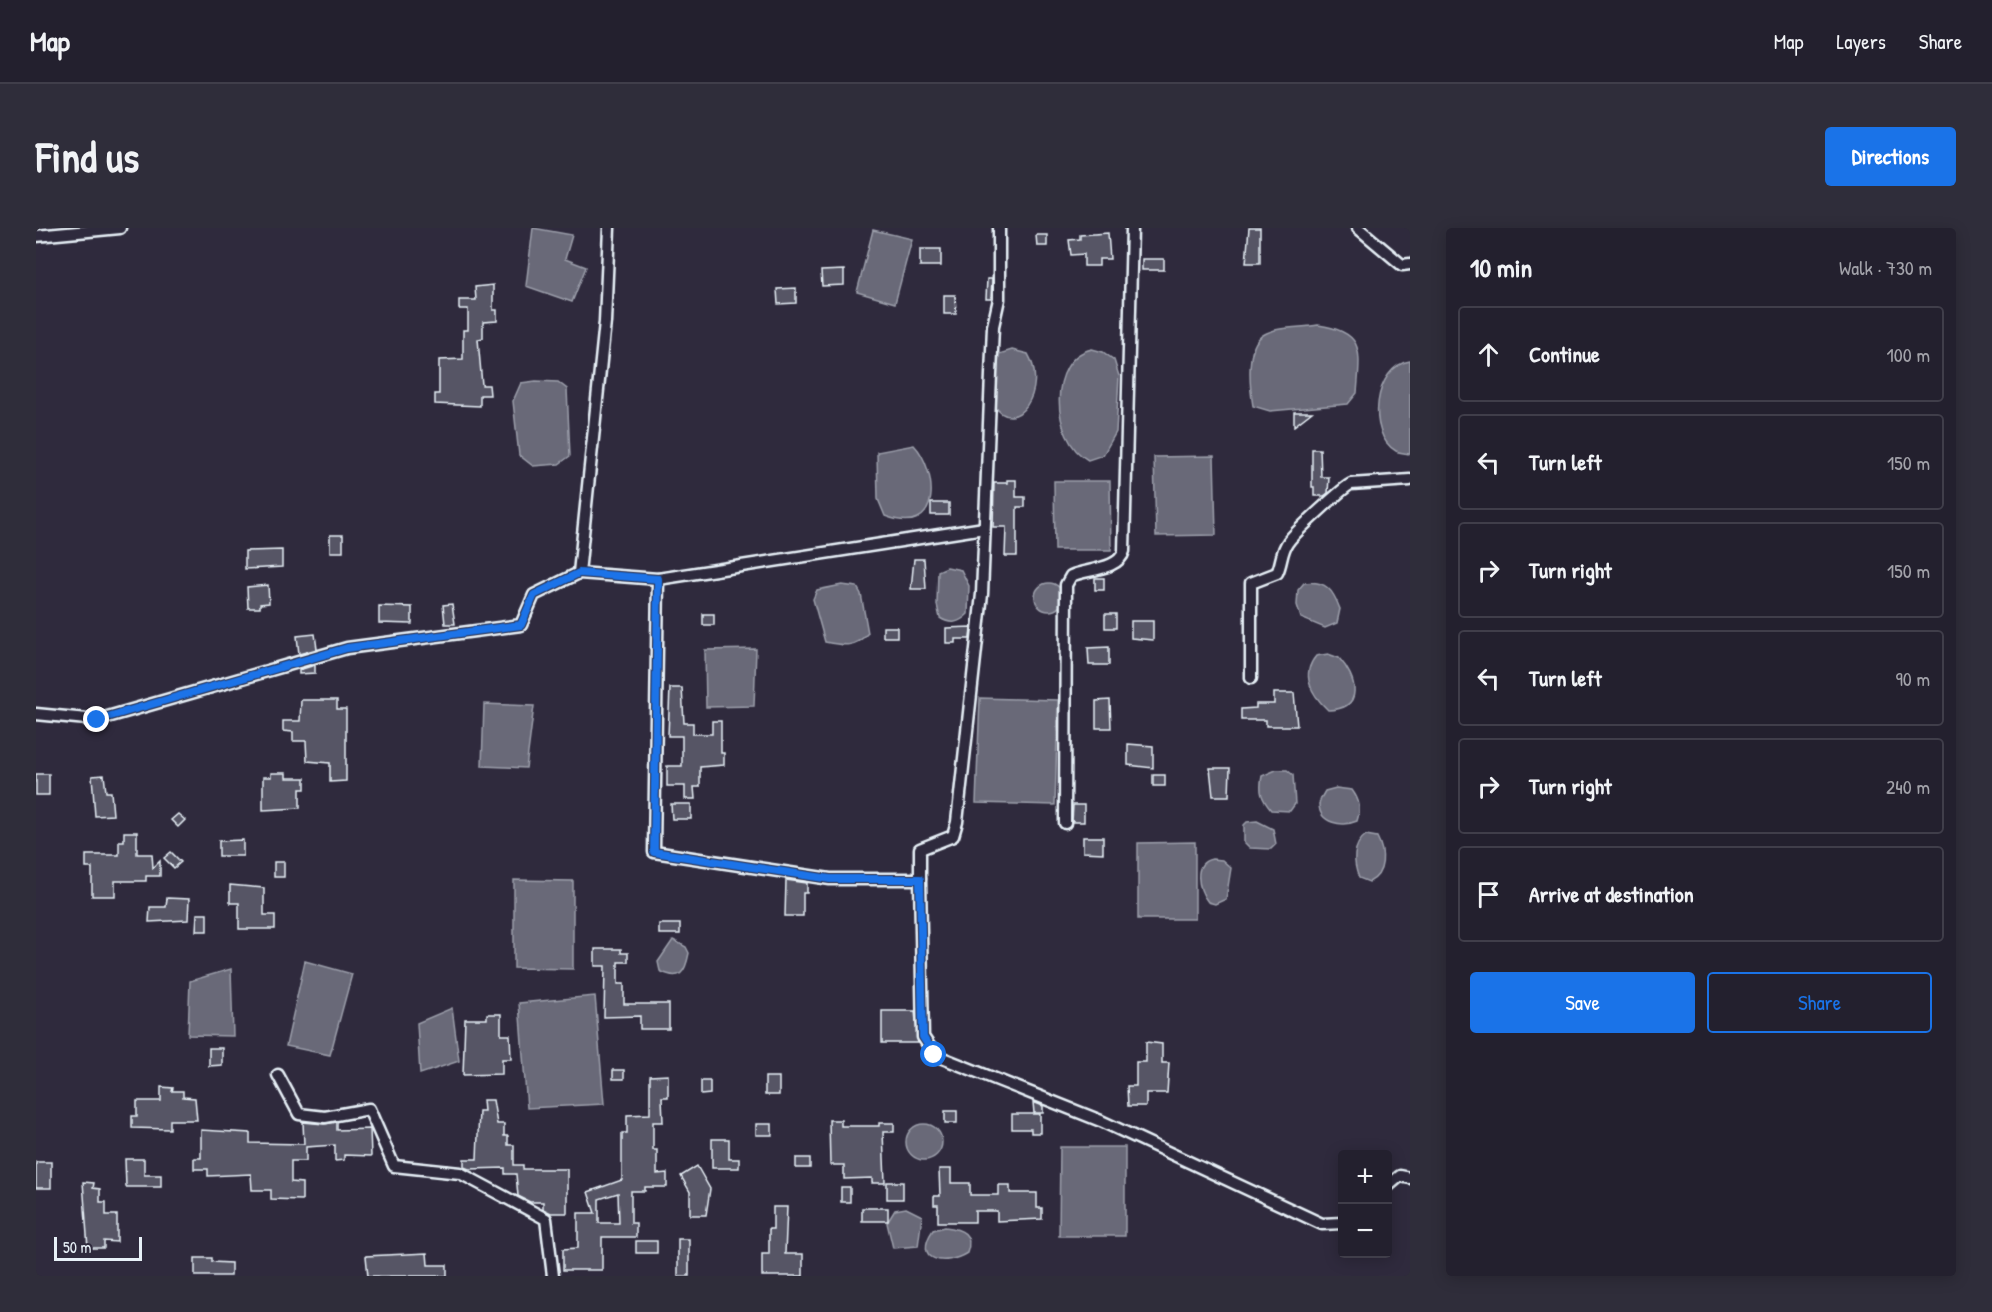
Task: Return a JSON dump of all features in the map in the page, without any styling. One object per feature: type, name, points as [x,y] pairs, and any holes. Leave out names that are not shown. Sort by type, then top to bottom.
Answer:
[{"type":"street","points":[[36,236],[120,228]]},
{"type":"street","points":[[579,573],[605,322],[609,228]]},
{"type":"street","points":[[999,228],[999,299],[993,326],[982,594],[956,831],[953,836],[920,849],[923,1037],[934,1055],[1101,1121],[1322,1224],[1338,1223]]},
{"type":"street","points":[[1065,824],[1066,585],[1071,576],[1114,563],[1122,556],[1124,550],[1132,228]]},
{"type":"street","points":[[1358,228],[1402,265],[1410,264]]},
{"type":"street","points":[[1251,678],[1251,583],[1277,573],[1288,542],[1331,503],[1343,487],[1351,484],[1410,480]]},
{"type":"street","points":[[36,714],[97,720],[347,648],[521,625],[534,595],[579,573],[658,579],[984,528]]},
{"type":"street","points":[[658,579],[654,852],[830,879],[920,879]]},
{"type":"street","points":[[278,1075],[299,1114],[325,1117],[369,1109],[394,1166],[460,1173],[546,1219],[553,1276]]},
{"type":"street","points":[[1392,1183],[1400,1176],[1410,1178]]},
{"type":"water","points":[[533,228],[572,235],[565,259],[586,267],[572,302],[526,286]]},
{"type":"water","points":[[873,230],[912,239],[895,303],[857,292]]},
{"type":"water","points":[[1318,325],[1345,333],[1357,346],[1359,366],[1357,393],[1348,404],[1270,411],[1253,406],[1250,368],[1253,348],[1257,340],[1275,330]]},
{"type":"water","points":[[1092,349],[1103,352],[1114,360],[1119,376],[1116,432],[1103,455],[1088,460],[1076,450],[1067,435],[1061,418],[1059,400],[1061,383],[1067,367],[1077,356]]},
{"type":"water","points":[[1012,350],[1028,354],[1033,368],[1034,382],[1032,395],[1027,405],[1020,413],[1011,416],[1002,414],[994,405],[999,354]]},
{"type":"water","points":[[1410,361],[1410,454],[1396,451],[1387,442],[1380,430],[1378,402],[1388,375],[1398,366]]},
{"type":"water","points":[[558,382],[567,389],[570,456],[559,464],[533,466],[519,455],[513,401],[521,383]]},
{"type":"water","points":[[914,445],[928,469],[931,484],[931,498],[927,510],[918,518],[904,521],[885,516],[878,499],[877,452]]},
{"type":"water","points":[[1214,456],[1216,535],[1156,536],[1154,457]]},
{"type":"water","points":[[1054,481],[1110,481],[1111,550],[1055,550]]},
{"type":"water","points":[[947,567],[961,570],[969,586],[968,614],[955,622],[948,622],[940,618],[937,605],[938,571]]},
{"type":"water","points":[[1312,582],[1323,585],[1335,596],[1340,609],[1337,623],[1325,628],[1301,618],[1297,605],[1298,590],[1304,583]]},
{"type":"water","points":[[1049,583],[1059,587],[1063,597],[1059,607],[1049,611],[1039,607],[1035,597],[1039,587]]},
{"type":"water","points":[[842,585],[857,587],[861,594],[868,633],[849,645],[825,642],[813,599],[817,590]]},
{"type":"water","points":[[756,649],[754,706],[706,707],[705,650]]},
{"type":"water","points":[[1328,654],[1339,658],[1345,666],[1350,674],[1354,691],[1348,704],[1328,710],[1313,691],[1309,670],[1316,656]]},
{"type":"water","points":[[980,698],[1058,700],[1055,805],[976,803]]},
{"type":"water","points":[[484,704],[534,706],[526,768],[482,766]]},
{"type":"water","points":[[1276,770],[1287,770],[1293,775],[1295,804],[1290,811],[1271,810],[1262,794],[1262,776]]},
{"type":"water","points":[[1336,788],[1352,790],[1355,794],[1359,805],[1357,821],[1339,824],[1323,816],[1319,804],[1322,797],[1325,791]]},
{"type":"water","points":[[1257,821],[1273,829],[1276,844],[1271,849],[1250,848],[1244,842],[1244,825],[1247,822]]},
{"type":"water","points":[[1366,835],[1377,837],[1382,849],[1379,874],[1369,882],[1359,878],[1355,860],[1358,844]]},
{"type":"water","points":[[1195,842],[1195,919],[1138,919],[1138,843]]},
{"type":"water","points":[[1222,860],[1231,868],[1226,899],[1215,904],[1208,902],[1204,897],[1199,877],[1202,866],[1206,861]]},
{"type":"water","points":[[514,880],[573,881],[573,969],[514,968]]},
{"type":"water","points":[[673,940],[686,947],[689,953],[686,966],[677,975],[660,971],[658,962]]},
{"type":"water","points":[[305,961],[352,974],[330,1055],[286,1046]]},
{"type":"water","points":[[231,969],[233,1036],[188,1035],[190,981]]},
{"type":"water","points":[[595,996],[604,1104],[527,1108],[519,1003]]},
{"type":"water","points":[[452,1008],[459,1061],[420,1074],[417,1023]]},
{"type":"water","points":[[924,1124],[937,1129],[942,1142],[937,1155],[924,1160],[911,1155],[906,1142],[911,1129]]},
{"type":"water","points":[[1060,1147],[1125,1147],[1125,1236],[1059,1236]]},
{"type":"water","points":[[906,1208],[922,1216],[918,1246],[893,1248],[887,1223],[895,1210]]},
{"type":"water","points":[[945,1227],[957,1229],[968,1237],[967,1253],[949,1260],[941,1260],[929,1255],[926,1249],[933,1230]]},
{"type":"building","points":[[1249,228],[1260,228],[1260,263],[1246,263]]},
{"type":"building","points":[[1108,233],[1110,259],[1099,259],[1099,266],[1084,266],[1084,254],[1071,255],[1069,240],[1080,239],[1080,235]]},
{"type":"building","points":[[1036,235],[1047,235],[1047,246],[1037,246]]},
{"type":"building","points":[[920,249],[941,249],[941,266],[920,266]]},
{"type":"building","points":[[1142,259],[1164,259],[1164,270],[1142,270]]},
{"type":"building","points":[[844,270],[844,285],[822,286],[821,271]]},
{"type":"building","points":[[987,279],[992,279],[991,299],[986,299]]},
{"type":"building","points":[[493,285],[493,310],[497,310],[497,321],[483,322],[483,338],[478,339],[482,385],[489,385],[490,395],[480,395],[480,406],[435,404],[435,394],[439,394],[439,360],[463,359],[463,330],[468,330],[468,309],[459,309],[459,300],[476,300],[475,287]]},
{"type":"building","points":[[796,288],[796,303],[778,304],[777,289]]},
{"type":"building","points":[[944,295],[955,295],[956,314],[944,314]]},
{"type":"building","points":[[1294,412],[1312,412],[1294,426]]},
{"type":"building","points":[[1312,449],[1320,449],[1321,477],[1329,477],[1328,493],[1324,496],[1314,496]]},
{"type":"building","points":[[1007,480],[1016,480],[1016,497],[1025,497],[1025,507],[1017,507],[1017,556],[1005,556],[1006,527],[993,527],[994,483],[1007,483]]},
{"type":"building","points":[[931,503],[949,503],[949,515],[931,515]]},
{"type":"building","points":[[330,535],[343,535],[343,552],[330,552]]},
{"type":"building","points":[[282,550],[282,567],[245,569],[245,551]]},
{"type":"building","points":[[914,559],[924,559],[926,589],[911,589]]},
{"type":"building","points":[[1095,578],[1104,578],[1104,590],[1095,590]]},
{"type":"building","points":[[268,585],[269,603],[260,604],[260,608],[248,608],[247,587]]},
{"type":"building","points":[[452,604],[455,624],[445,624],[443,605]]},
{"type":"building","points":[[379,606],[412,607],[412,624],[379,623]]},
{"type":"building","points":[[703,614],[714,614],[714,625],[703,625]]},
{"type":"building","points":[[1105,614],[1116,614],[1116,628],[1105,628]]},
{"type":"building","points":[[1131,621],[1153,621],[1153,640],[1131,638]]},
{"type":"building","points":[[883,627],[897,627],[897,637],[883,637]]},
{"type":"building","points":[[971,627],[970,639],[955,639],[955,643],[946,643],[946,628]]},
{"type":"building","points":[[315,634],[317,649],[299,654],[297,636]]},
{"type":"building","points":[[1109,647],[1109,665],[1089,665],[1088,648]]},
{"type":"building","points":[[315,665],[315,673],[299,674],[299,670]]},
{"type":"building","points":[[670,688],[682,688],[684,723],[693,723],[693,734],[712,734],[712,721],[721,721],[721,753],[724,753],[724,765],[700,767],[700,787],[694,787],[695,799],[685,799],[685,786],[667,786],[667,766],[682,766],[682,736],[668,736]]},
{"type":"building","points":[[1274,693],[1294,693],[1297,726],[1266,726],[1266,720],[1241,720],[1241,709],[1256,708],[1256,704],[1274,704]]},
{"type":"building","points":[[301,700],[337,700],[337,709],[346,709],[346,781],[330,782],[330,763],[307,761],[306,741],[293,741],[293,732],[283,731],[283,721],[300,721]]},
{"type":"building","points":[[1110,700],[1111,728],[1096,728],[1096,701]]},
{"type":"building","points":[[1128,744],[1153,746],[1153,768],[1128,765]]},
{"type":"building","points":[[1210,768],[1230,768],[1229,796],[1213,796]]},
{"type":"building","points":[[271,773],[286,773],[286,778],[305,778],[305,789],[300,789],[300,808],[263,810],[263,777],[271,777]]},
{"type":"building","points":[[36,774],[49,774],[49,795],[36,795]]},
{"type":"building","points":[[104,775],[106,792],[111,792],[113,815],[95,816],[92,776]]},
{"type":"building","points":[[1153,775],[1165,775],[1165,786],[1153,786]]},
{"type":"building","points":[[671,804],[691,804],[691,819],[672,819]]},
{"type":"building","points":[[1073,805],[1084,805],[1084,822],[1072,822]]},
{"type":"building","points":[[178,814],[185,820],[178,827],[171,820]]},
{"type":"building","points":[[124,832],[137,832],[137,854],[152,854],[153,868],[160,861],[160,876],[146,876],[146,881],[115,881],[115,896],[92,896],[92,868],[86,868],[86,855],[119,855],[119,841],[124,841]]},
{"type":"building","points":[[1083,837],[1103,837],[1103,853],[1083,852]]},
{"type":"building","points":[[243,840],[243,856],[219,856],[219,841]]},
{"type":"building","points":[[171,852],[181,862],[174,868],[164,858]]},
{"type":"building","points":[[274,862],[284,862],[284,877],[274,877]]},
{"type":"building","points":[[786,880],[807,883],[807,893],[803,893],[803,916],[785,916]]},
{"type":"building","points":[[230,885],[264,888],[264,915],[275,915],[275,929],[239,929],[239,903],[230,903]]},
{"type":"building","points":[[167,898],[189,899],[188,920],[149,922],[150,907],[166,907]]},
{"type":"building","points":[[197,914],[207,914],[207,931],[196,931]]},
{"type":"building","points":[[659,924],[680,924],[680,934],[659,934]]},
{"type":"building","points":[[595,949],[621,949],[621,953],[628,953],[628,962],[618,962],[618,984],[624,984],[624,1004],[669,1004],[669,1029],[640,1029],[640,1016],[604,1017],[605,966],[595,966]]},
{"type":"building","points":[[882,1011],[915,1011],[918,1043],[882,1043]]},
{"type":"building","points":[[487,1014],[501,1014],[501,1035],[510,1035],[511,1059],[502,1059],[502,1074],[463,1075],[465,1019],[487,1019]]},
{"type":"building","points":[[1146,1042],[1162,1044],[1162,1063],[1169,1063],[1167,1093],[1146,1093],[1146,1106],[1128,1106],[1127,1086],[1136,1086],[1136,1062],[1146,1062]]},
{"type":"building","points":[[209,1048],[222,1048],[222,1065],[209,1066]]},
{"type":"building","points":[[613,1070],[624,1070],[624,1079],[613,1079]]},
{"type":"building","points":[[668,1075],[668,1097],[662,1097],[663,1122],[653,1122],[653,1150],[657,1150],[657,1174],[667,1173],[667,1187],[645,1187],[645,1191],[631,1191],[631,1223],[636,1223],[636,1237],[602,1237],[602,1270],[563,1270],[563,1249],[578,1248],[578,1213],[595,1213],[588,1192],[622,1180],[622,1133],[627,1133],[627,1115],[650,1114],[650,1076]],"holes":[[[618,1193],[619,1223],[599,1223],[599,1199]]]},
{"type":"building","points":[[765,1077],[779,1077],[779,1095],[765,1095]]},
{"type":"building","points":[[701,1081],[710,1081],[710,1094],[701,1095]]},
{"type":"building","points":[[161,1087],[173,1088],[172,1091],[183,1091],[183,1097],[195,1098],[197,1120],[170,1120],[170,1129],[132,1128],[132,1116],[137,1116],[137,1101],[161,1101]]},
{"type":"building","points":[[483,1100],[493,1100],[497,1124],[504,1124],[504,1136],[508,1136],[508,1145],[514,1145],[514,1165],[523,1165],[523,1169],[567,1169],[567,1213],[551,1213],[543,1209],[543,1202],[530,1202],[518,1196],[516,1174],[505,1174],[505,1168],[469,1169],[464,1167],[464,1159],[477,1159],[479,1111],[484,1111]]},
{"type":"building","points":[[1033,1102],[1043,1106],[1043,1113],[1034,1113]]},
{"type":"building","points":[[945,1111],[957,1111],[957,1123],[945,1123]]},
{"type":"building","points":[[1012,1114],[1040,1114],[1040,1133],[1031,1133],[1031,1129],[1012,1129]]},
{"type":"building","points":[[829,1120],[841,1120],[841,1126],[879,1126],[879,1123],[894,1123],[894,1132],[883,1132],[885,1183],[872,1183],[872,1178],[844,1179],[844,1165],[830,1165]]},
{"type":"building","points":[[303,1122],[324,1124],[337,1122],[337,1130],[370,1129],[371,1156],[344,1155],[344,1160],[335,1161],[335,1145],[306,1147],[306,1161],[291,1161],[291,1182],[302,1183],[302,1200],[271,1199],[271,1190],[252,1190],[251,1174],[208,1176],[208,1169],[194,1169],[194,1158],[201,1158],[201,1130],[250,1133],[250,1143],[304,1144]]},
{"type":"building","points":[[756,1124],[772,1124],[772,1135],[756,1135]]},
{"type":"building","points":[[712,1139],[729,1139],[729,1159],[739,1159],[739,1168],[712,1168]]},
{"type":"building","points":[[796,1158],[810,1158],[810,1168],[796,1168]]},
{"type":"building","points":[[125,1159],[144,1159],[144,1175],[161,1175],[161,1187],[126,1187]]},
{"type":"building","points":[[36,1162],[51,1162],[51,1188],[36,1188]]},
{"type":"building","points":[[697,1166],[710,1189],[706,1215],[690,1215],[690,1192],[681,1176]]},
{"type":"building","points":[[939,1169],[951,1169],[951,1183],[970,1183],[970,1195],[998,1195],[998,1185],[1010,1185],[1010,1193],[1037,1193],[1037,1208],[1042,1208],[1042,1219],[997,1221],[997,1211],[975,1211],[975,1222],[938,1222],[938,1205],[934,1205],[934,1196],[940,1196]]},
{"type":"building","points":[[83,1182],[94,1183],[93,1188],[100,1189],[100,1202],[106,1202],[106,1215],[117,1215],[117,1242],[104,1241],[104,1248],[88,1248]]},
{"type":"building","points":[[887,1182],[903,1182],[903,1199],[887,1199]]},
{"type":"building","points":[[841,1187],[850,1187],[850,1202],[841,1202]]},
{"type":"building","points":[[773,1207],[787,1207],[785,1254],[803,1254],[803,1276],[762,1276],[762,1254],[769,1254],[769,1229],[773,1229]]},
{"type":"building","points":[[862,1208],[888,1208],[888,1221],[862,1221]]},
{"type":"building","points":[[678,1239],[689,1239],[689,1276],[678,1276]]},
{"type":"building","points":[[636,1241],[657,1241],[657,1253],[636,1253]]},
{"type":"building","points":[[427,1253],[428,1265],[447,1265],[447,1276],[368,1276],[366,1256]]},
{"type":"building","points":[[195,1258],[212,1258],[212,1262],[231,1263],[231,1276],[195,1276]]},
{"type":"route","points":[[97,720],[347,648],[521,625],[534,595],[579,573],[658,579],[654,852],[830,879],[920,879],[923,1037],[934,1055]]}]
